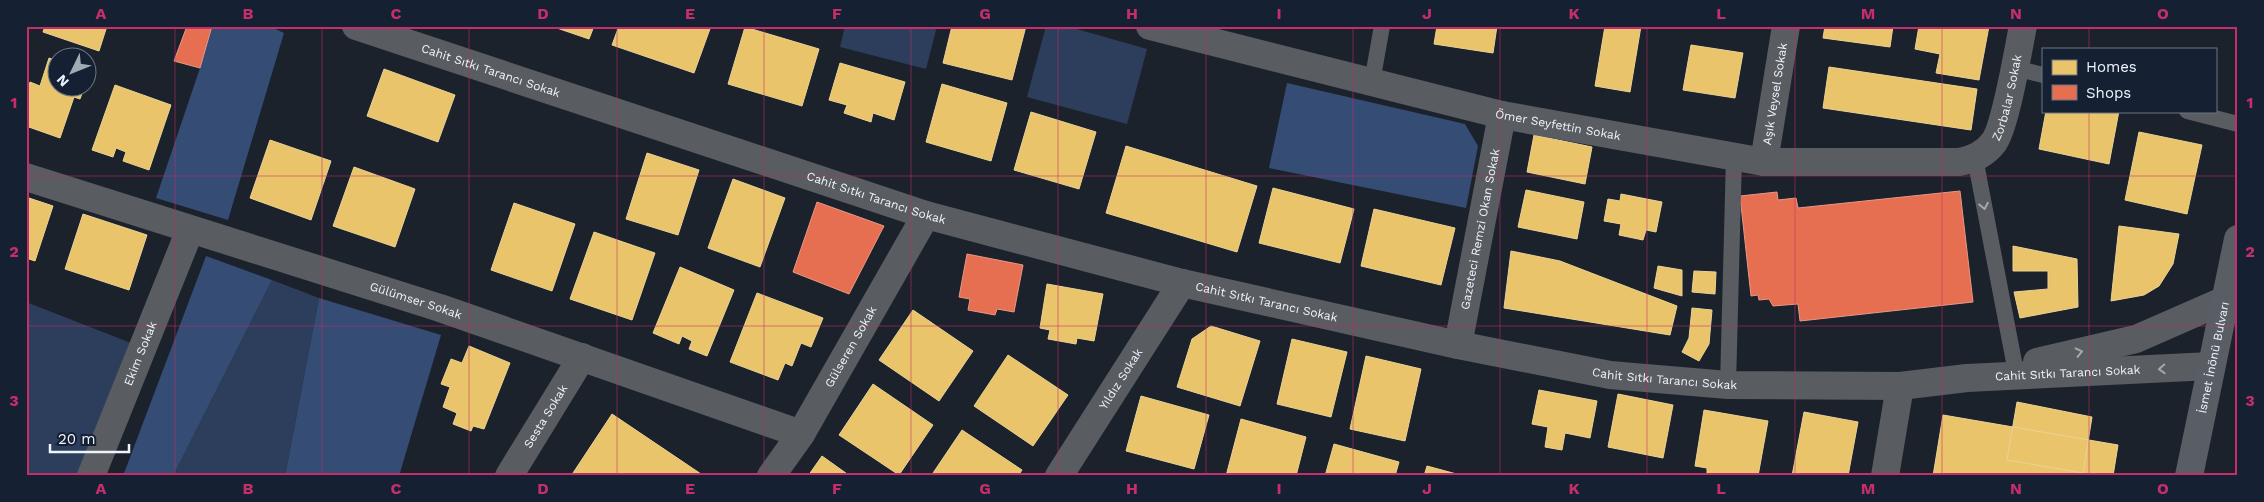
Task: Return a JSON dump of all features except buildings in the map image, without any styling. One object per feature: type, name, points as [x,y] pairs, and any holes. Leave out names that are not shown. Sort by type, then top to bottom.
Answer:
[{"type":"main road","name":"İsmet İnönü Bulvarı","points":[[2189,476],[2238,239]]},
{"type":"street","name":"Cahit Sıtkı Tarancı Sokak","points":[[356,26],[926,215],[1182,283],[1458,345],[1610,375],[1728,385],[1900,386],[1968,378],[2211,366]]},
{"type":"street","name":"Ömer Seyfettin Sokak","points":[[1150,26],[1502,115],[1764,162],[1959,162],[1975,158]]},
{"type":"street","name":"Aşık Veysel Sokak","points":[[1764,162],[1786,26]]},
{"type":"street","name":"Zorbalar Sokak","points":[[1975,158],[1996,140],[2005,111],[2023,26]]},
{"type":"street","name":"Gazeteci Remzi Okan Sokak","points":[[1458,345],[1502,115]]},
{"type":"street","name":"Gülümser Sokak","points":[[26,177],[440,308],[801,434]]},
{"type":"street","name":"Gülseren Sokak","points":[[771,476],[801,434],[926,215]]},
{"type":"street","name":"Ekim Sokak","points":[[91,476],[190,230]]},
{"type":"street","name":"Yıldız Sokak","points":[[1059,476],[1182,283]]},
{"type":"street","name":"Cahit Sıtkı Tarancı Sokak","points":[[1968,378],[2136,339],[2225,300]]},
{"type":"street","name":"Sesta Sokak","points":[[509,476],[582,357]]},
{"type":"street","points":[[1885,476],[1900,386]]},
{"type":"lane","points":[[1372,82],[1382,26]]},
{"type":"lane","points":[[2014,68],[2042,75]]},
{"type":"lane","points":[[2191,112],[2238,124]]},
{"type":"lane","points":[[1728,385],[1734,157]]},
{"type":"lane","points":[[1975,158],[2014,367]]},
{"type":"shaded area","points":[[212,26],[269,26],[284,33],[228,220],[156,198],[200,68]]},
{"type":"shaded area","points":[[845,26],[937,26],[926,69],[840,47]]},
{"type":"shaded area","points":[[1046,26],[1066,26],[1147,49],[1127,124],[1027,97]]},
{"type":"shaded area","points":[[1287,83],[1465,124],[1478,146],[1466,208],[1269,168]]},
{"type":"shaded area","points":[[206,256],[272,280],[173,476],[123,476]]},
{"type":"shaded area","points":[[272,280],[319,298],[285,476],[173,476]]},
{"type":"shaded area","points":[[319,298],[441,335],[399,476],[285,476]]},
{"type":"shaded area","points":[[26,302],[131,343],[78,476],[26,476]]}]
